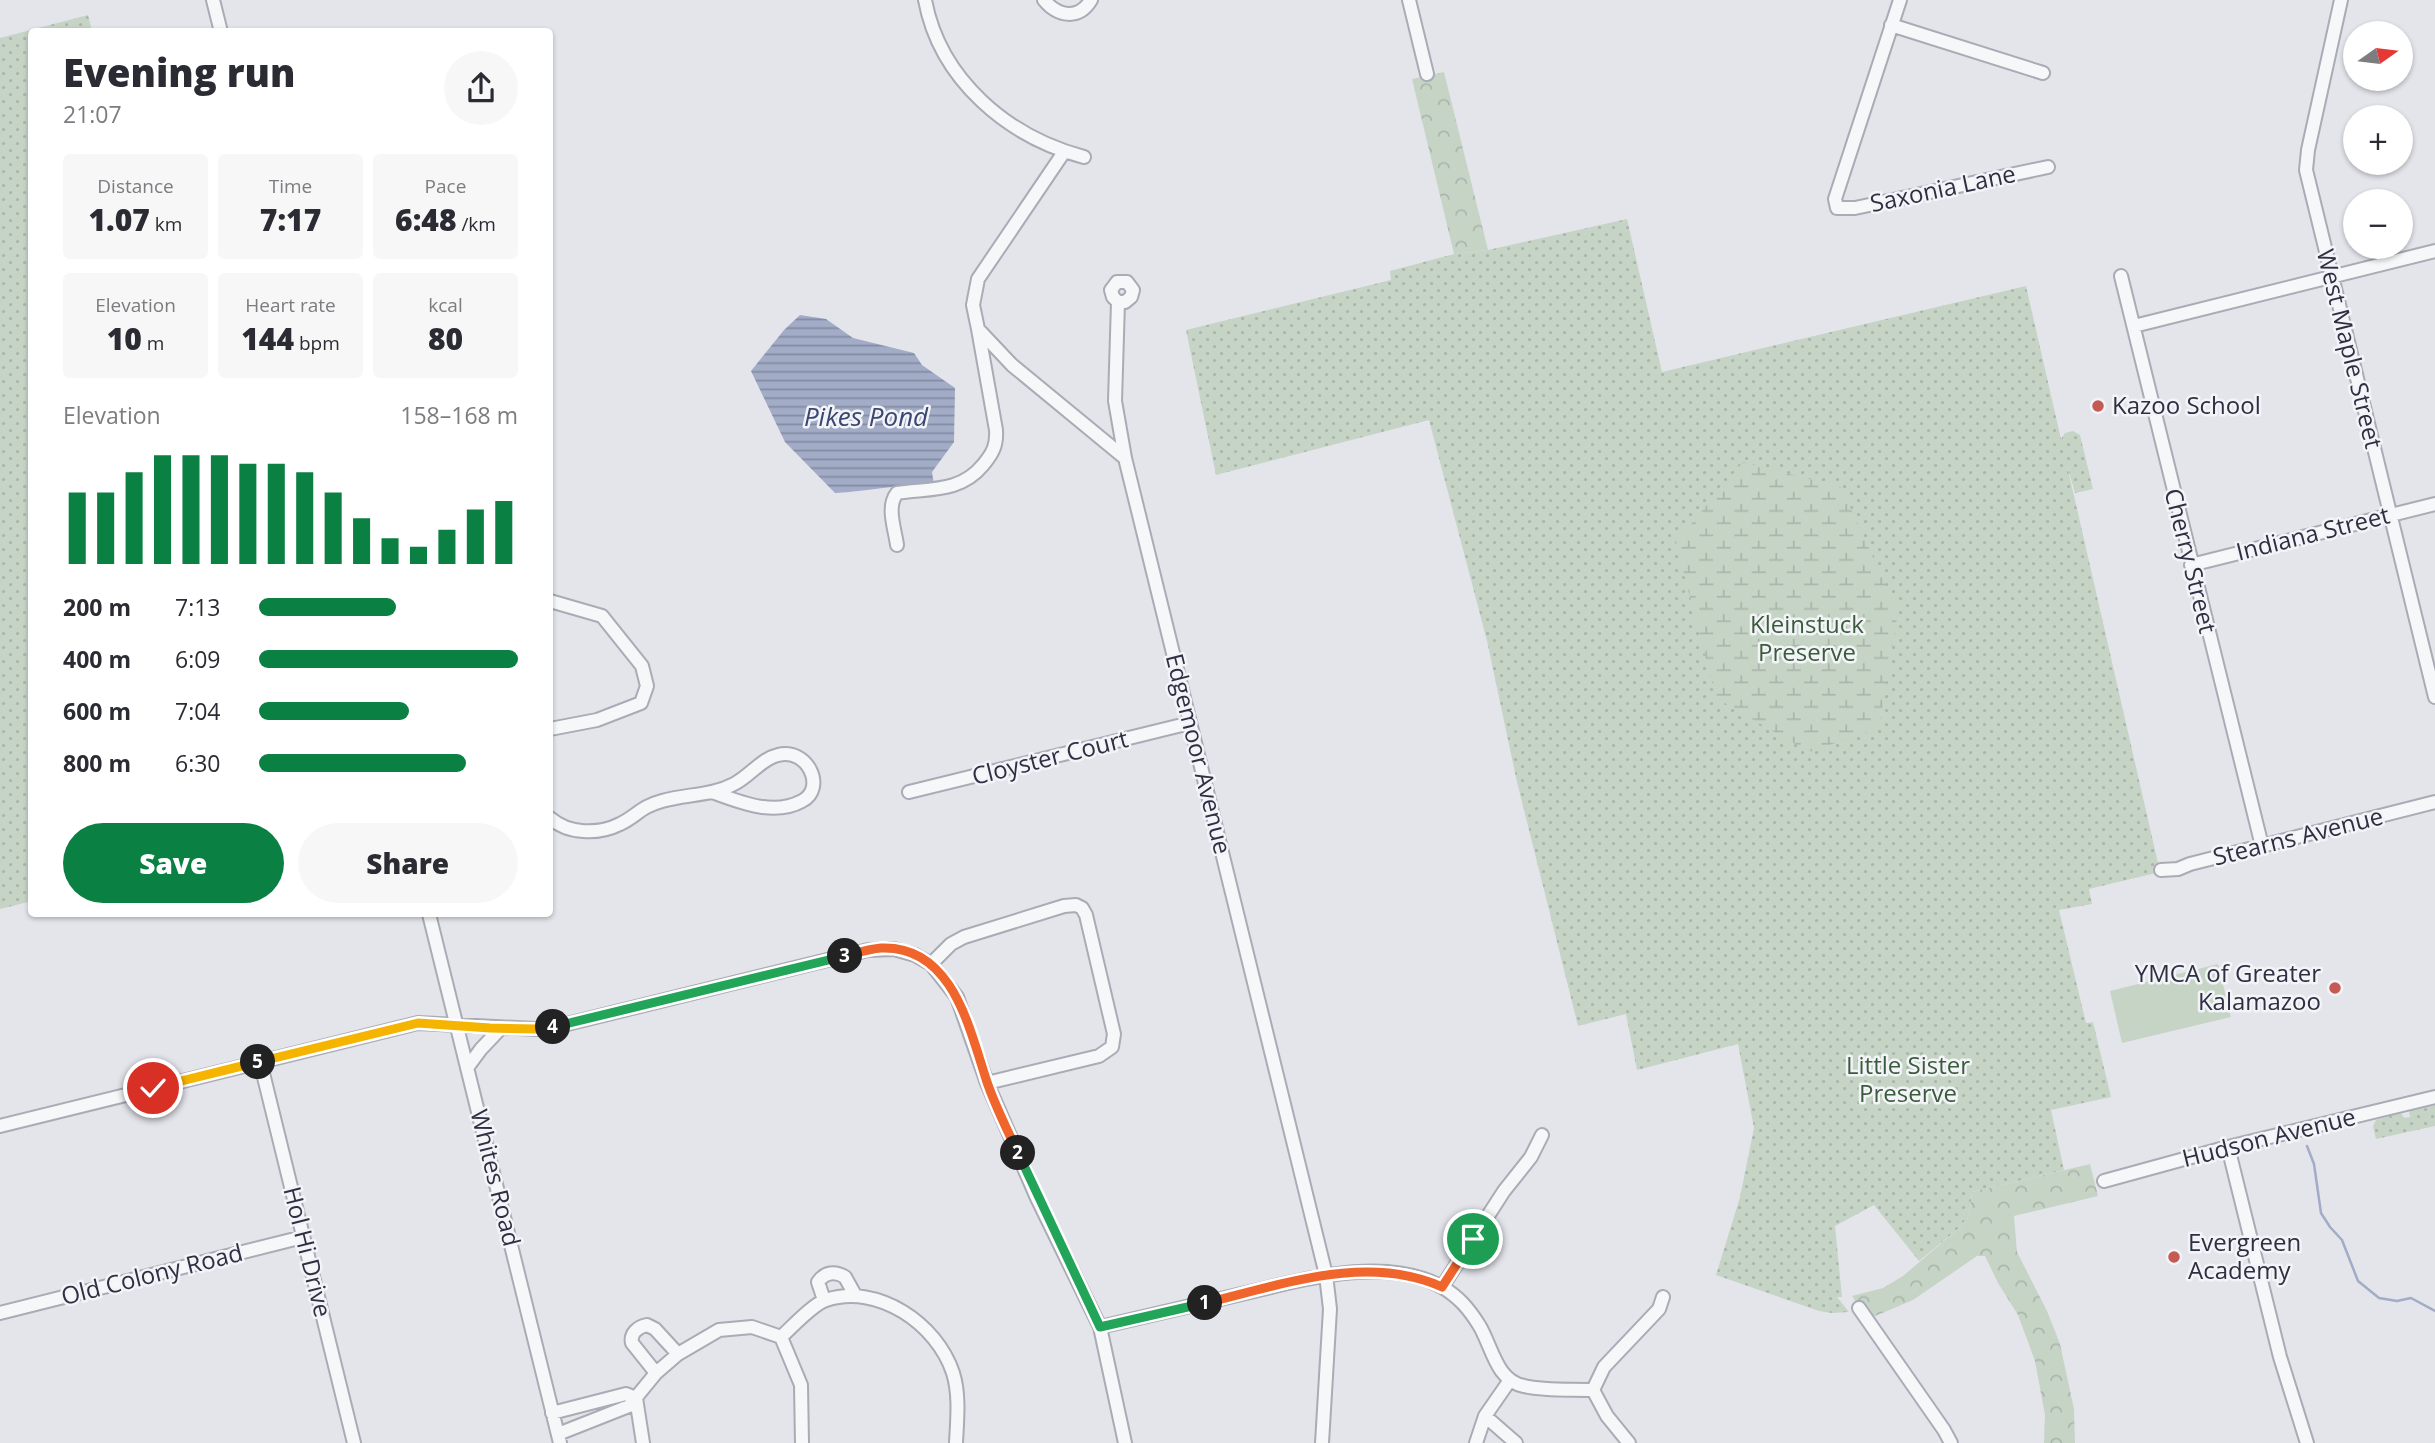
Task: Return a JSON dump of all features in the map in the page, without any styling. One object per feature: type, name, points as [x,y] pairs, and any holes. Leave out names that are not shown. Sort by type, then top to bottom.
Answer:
[{"type":"street","points":[[213,0],[220,28]]},
{"type":"street","points":[[925,0],[932,25],[967,88],[1003,120],[1064,152],[1084,158]]},
{"type":"street","points":[[1044,0],[1051,9],[1070,15],[1081,11],[1091,0]]},
{"type":"street","points":[[1409,0],[1427,74]]},
{"type":"street","points":[[1900,0],[1891,25],[2043,73]]},
{"type":"street","name":"West Maple Street","points":[[2341,0],[2306,170],[2435,697]]},
{"type":"street","name":"Saxonia Lane","points":[[1891,25],[1835,199],[1837,208],[1855,208],[2048,167]]},
{"type":"street","points":[[897,545],[891,509],[893,497],[897,494],[957,486],[978,471],[995,447],[994,419],[973,305],[978,279],[1064,152]]},
{"type":"street","points":[[2134,326],[2435,251]]},
{"type":"street","name":"Cherry Street","points":[[2121,276],[2262,846]]},
{"type":"street","name":"Edgemoor Avenue","points":[[1118,302],[1115,401],[1125,458],[1326,1275],[1331,1309],[1322,1443]]},
{"type":"street","points":[[978,330],[1012,365],[1125,458]]},
{"type":"street","name":"Indiana Street","points":[[2191,565],[2435,504]]},
{"type":"street","points":[[553,602],[602,616],[642,666],[647,686],[640,703],[597,720],[553,728]]},
{"type":"street","name":"Cloyster Court","points":[[909,792],[1190,723]]},
{"type":"street","points":[[553,821],[560,827],[581,831],[604,829],[621,824],[644,806],[665,800],[715,793],[753,772],[765,760],[780,754],[792,754],[805,761],[812,772],[812,787],[807,799],[791,807],[748,805],[715,793]]},
{"type":"street","name":"Stearns Avenue","points":[[2161,870],[2178,869],[2435,802]]},
{"type":"street","points":[[931,964],[951,944],[964,937],[1064,906],[1076,905],[1082,908],[1086,915],[1114,1034],[1112,1047],[1099,1056],[987,1083]]},
{"type":"street","name":"Whites Road","points":[[430,917],[559,1439]]},
{"type":"street","points":[[0,1126],[418,1023],[536,1029],[559,1026],[868,950],[883,948],[905,951],[931,964],[957,998],[973,1037],[987,1083],[1037,1198],[1100,1327],[1125,1443]]},
{"type":"street","points":[[467,1068],[501,1028]]},
{"type":"street","name":"Hol Hi Drive","points":[[260,1061],[354,1443]]},
{"type":"street","name":"Hudson Avenue","points":[[2104,1181],[2228,1147],[2435,1097]]},
{"type":"street","points":[[1442,1287],[1504,1191],[1531,1157],[1542,1135]]},
{"type":"street","points":[[2228,1147],[2280,1357],[2307,1443]]},
{"type":"street","name":"Old Colony Road","points":[[0,1313],[303,1237]]},
{"type":"street","points":[[824,1300],[818,1282],[828,1273],[835,1272],[845,1277],[855,1295]]},
{"type":"street","points":[[1100,1327],[1326,1275],[1384,1272],[1402,1274],[1442,1287],[1464,1304],[1480,1327],[1496,1363],[1510,1380],[1523,1386],[1593,1390]]},
{"type":"street","points":[[781,1337],[824,1300],[855,1295],[883,1302],[903,1312],[930,1335],[953,1374],[956,1388],[956,1443]]},
{"type":"street","points":[[1593,1390],[1604,1367],[1659,1309],[1663,1297]]},
{"type":"street","points":[[1858,1308],[1951,1443]]},
{"type":"street","points":[[656,1373],[632,1343],[632,1336],[638,1328],[647,1325],[653,1327],[678,1354]]},
{"type":"street","points":[[559,1439],[629,1406],[656,1373],[678,1354],[719,1330],[752,1328],[781,1337]]},
{"type":"street","points":[[781,1337],[801,1385],[802,1443]]},
{"type":"street","points":[[1476,1443],[1485,1416],[1510,1380]]},
{"type":"street","points":[[1593,1390],[1606,1416],[1629,1443]]},
{"type":"street","points":[[552,1413],[626,1394],[636,1398]]},
{"type":"street","points":[[636,1398],[643,1443]]},
{"type":"street","points":[[1485,1416],[1516,1443]]},
{"type":"green space","points":[[88,15],[91,28],[38,28]]},
{"type":"green space","points":[[28,31],[28,902],[0,909],[0,38]]},
{"type":"green space","points":[[1444,72],[1488,250],[1454,254],[1412,79]]},
{"type":"green space","name":"Kleinstuck Preserve","points":[[1627,219],[1662,372],[2026,286],[2061,439],[2065,433],[2073,431],[2080,435],[2093,489],[2075,493],[2067,465],[2160,872],[2089,889],[2092,904],[2059,910],[2086,1023],[2093,1022],[2111,1097],[2051,1110],[2064,1170],[1972,1192],[1969,1216],[1958,1229],[1919,1261],[1874,1205],[1835,1226],[1842,1297],[1837,1297],[1849,1312],[1819,1311],[1716,1275],[1740,1197],[1754,1128],[1738,1044],[1637,1070],[1626,1014],[1578,1026],[1517,782],[1487,641],[1429,420],[1216,475],[1186,330],[1391,280],[1390,271],[1454,254],[1488,250]]},
{"type":"green space","points":[[1743,462],[1841,487],[1898,612],[1879,728],[1809,752],[1716,698],[1676,542]]},
{"type":"green space","points":[[2218,964],[2231,1017],[2122,1043],[2110,991]]},
{"type":"green space","points":[[2435,1105],[2435,1126],[2376,1139],[2373,1126],[2376,1120],[2401,1113],[2404,1118],[2410,1117],[2409,1111]]},
{"type":"green space","points":[[2090,1164],[2098,1196],[2014,1216],[2017,1252],[2047,1311],[2060,1344],[2074,1409],[2075,1443],[2044,1443],[2045,1415],[2035,1361],[2018,1315],[1985,1256],[1977,1256],[1913,1300],[1868,1319],[1852,1296],[1883,1288],[1903,1276],[1958,1229],[1969,1216],[1972,1192]]},
{"type":"water","name":"Pikes Pond","points":[[800,315],[826,319],[853,338],[914,353],[922,365],[955,388],[954,442],[932,472],[934,485],[835,493],[785,442],[751,371],[784,330]]},
{"type":"waterway","points":[[2307,1146],[2314,1164],[2321,1213],[2342,1240],[2358,1281],[2379,1298],[2397,1301],[2411,1298],[2435,1311]]},
{"type":"place","name":"Kazoo School","points":[[2098,406]]},
{"type":"place","name":"YMCA of Greater Kalamazoo","points":[[2335,988]]},
{"type":"place","name":"Evergreen Academy","points":[[2174,1257]]},
{"type":"route","points":[[153,1088],[418,1023],[536,1029],[559,1026],[868,950],[894,949],[915,954],[931,964],[957,998],[973,1037],[987,1083],[1037,1198],[1100,1327],[1326,1275],[1384,1272],[1402,1274],[1442,1287],[1473,1239]]},
{"type":"park label","name":"Little Sister Preserve","points":[[1908,1080]]}]
